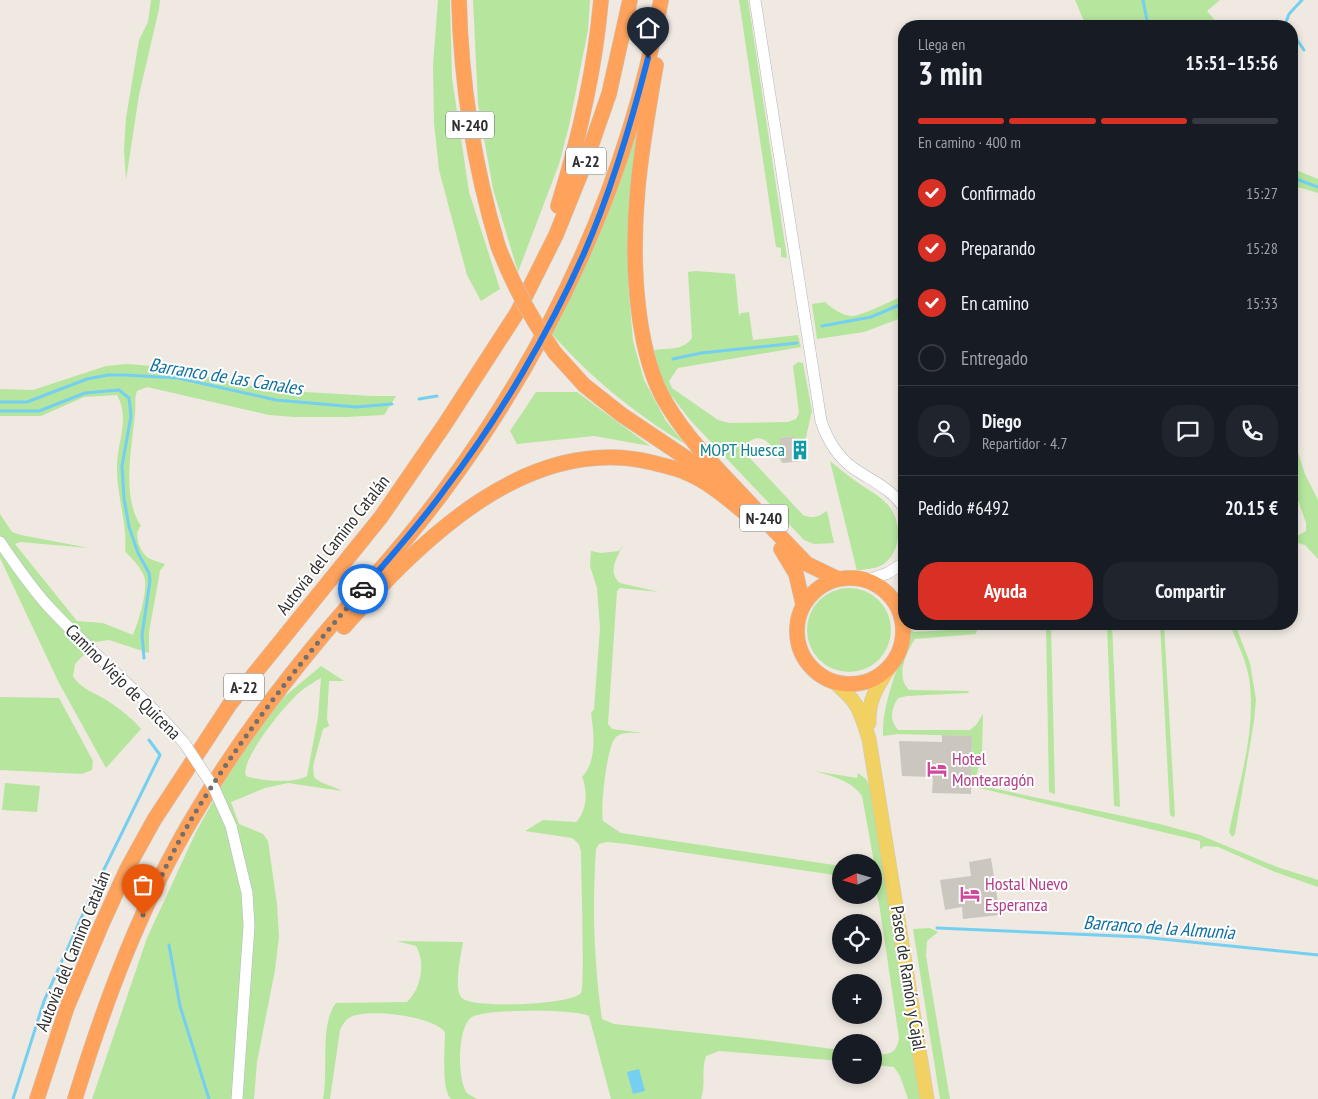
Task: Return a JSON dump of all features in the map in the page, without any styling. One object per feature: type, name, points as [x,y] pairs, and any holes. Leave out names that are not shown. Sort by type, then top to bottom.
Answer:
[{"type":"highway","name":"N-240","points":[[459,0],[460,46],[470,125],[483,195],[498,246],[516,290],[533,322],[554,353],[584,385],[615,410],[716,477],[797,555],[802,569]]},
{"type":"highway","points":[[517,313],[554,221],[575,150],[590,82],[601,0]]},
{"type":"highway","name":"Autovía del Camino Catalán","points":[[37,1099],[67,1007],[127,870],[154,820],[230,704],[381,516],[445,424],[517,313],[556,235],[585,163],[609,94],[630,0]]},
{"type":"highway","name":"A-22","points":[[75,1099],[128,948],[166,866],[194,814],[232,756],[273,699],[322,636],[445,490],[494,419],[557,310],[588,243],[623,150],[648,58],[661,0]]},
{"type":"highway","points":[[666,0],[636,188],[634,247],[641,327],[650,368],[666,402],[696,445],[757,517]]},
{"type":"highway","points":[[128,948],[175,853],[200,810],[277,705],[376,591],[410,557],[474,505],[499,489],[556,464],[584,459],[637,459],[685,472],[709,484],[757,517]]},
{"type":"highway","points":[[838,579],[802,569],[803,604],[798,627],[798,641],[810,666],[821,675],[845,684],[863,682],[880,676],[889,668],[898,655],[903,641],[904,630]]},
{"type":"highway","points":[[803,604],[815,591],[826,584],[838,579],[853,578],[868,580],[881,587],[892,598],[898,608]]},
{"type":"main road","points":[[869,739],[868,709],[874,691],[889,668]]},
{"type":"main road","points":[[833,681],[852,697],[860,709],[869,739]]},
{"type":"main road","name":"Paseo de Ramón y Cajal","points":[[869,739],[927,1099]]},
{"type":"street","points":[[755,0],[821,421],[829,440],[842,458],[851,467],[890,491],[898,501]]},
{"type":"street","name":"Camino Viejo de Quicena","points":[[0,542],[31,586],[48,606],[152,707],[185,744],[214,788],[230,826],[246,893],[249,926],[237,1099]]},
{"type":"street","points":[[868,580],[898,567]]},
{"type":"green space","points":[[151,0],[160,0],[159,9],[139,95],[126,180],[124,150],[126,118],[139,40],[148,22]]},
{"type":"green space","points":[[438,0],[450,0],[452,78],[469,192],[500,289],[481,301],[467,275],[439,170],[434,123],[433,65]]},
{"type":"green space","points":[[473,0],[590,0],[588,30],[569,126],[559,164],[518,272],[493,189],[478,104]]},
{"type":"green space","points":[[739,0],[748,0],[787,258],[781,257],[781,248],[776,247]]},
{"type":"green space","points":[[1075,0],[1220,0],[1207,11],[1215,20],[1083,20]]},
{"type":"green space","points":[[640,118],[629,204],[628,283],[633,341],[644,380],[666,421],[685,444],[648,420],[598,381],[552,334],[589,255]]},
{"type":"green space","points":[[1298,171],[1318,179],[1318,193],[1298,187]]},
{"type":"green space","points":[[688,272],[735,274],[739,316],[741,313],[749,312],[753,340],[798,335],[801,347],[678,368],[669,381],[672,388],[718,420],[729,423],[788,422],[796,419],[799,413],[793,366],[798,362],[803,363],[812,411],[805,441],[794,442],[793,436],[779,438],[780,444],[787,456],[781,456],[782,463],[771,446],[763,439],[752,440],[745,445],[747,455],[803,515],[815,517],[827,511],[834,543],[814,544],[804,540],[691,421],[670,394],[660,374],[654,350],[679,347],[692,338]]},
{"type":"green space","points":[[898,298],[898,319],[864,332],[817,339],[812,304],[825,302],[845,315],[853,316]]},
{"type":"green space","points":[[126,364],[166,367],[239,384],[305,392],[396,396],[384,415],[294,417],[269,415],[147,387],[137,391],[129,472],[131,501],[141,526],[137,537],[143,553],[155,561],[165,564],[160,571],[149,632],[149,653],[109,640],[96,642],[75,664],[73,676],[80,684],[117,707],[141,729],[106,768],[59,683],[0,558],[0,514],[12,532],[89,548],[20,542],[15,544],[77,621],[103,623],[133,635],[142,606],[145,582],[140,569],[125,551],[126,542],[117,470],[123,423],[121,404],[117,395],[84,397],[41,416],[0,416],[0,389],[33,390],[106,366]]},
{"type":"green space","points":[[536,392],[577,392],[650,446],[594,436],[517,444],[510,431]]},
{"type":"green space","points":[[1298,452],[1305,474],[1318,500],[1318,559],[1305,545],[1298,543],[1298,535],[1306,531],[1306,523],[1298,500]]},
{"type":"green space","points":[[830,461],[881,498],[893,512],[898,529],[898,538],[893,554],[880,566],[857,571]]},
{"type":"green space","points":[[623,545],[614,565],[616,579],[620,583],[659,592],[620,588],[617,591],[608,724],[612,729],[643,733],[622,734],[616,737],[613,742],[605,777],[602,804],[603,821],[621,833],[832,865],[832,875],[627,844],[607,842],[599,844],[596,849],[594,913],[597,977],[602,1019],[614,1024],[832,1049],[832,1060],[719,1051],[706,1056],[701,1099],[611,1099],[589,1016],[549,1011],[494,1012],[472,1017],[467,1022],[463,1031],[460,1054],[461,1077],[467,1093],[477,1099],[451,1099],[446,1087],[445,1078],[445,1032],[438,1026],[415,1018],[374,1013],[353,1016],[344,1023],[340,1030],[330,1099],[323,1099],[326,1036],[331,1012],[336,1003],[407,1002],[416,990],[421,976],[419,953],[416,946],[397,941],[463,942],[458,972],[458,988],[462,998],[470,1001],[484,1004],[542,1003],[573,997],[581,993],[583,970],[581,852],[579,844],[572,838],[525,831],[543,820],[576,822],[584,807],[586,794],[582,777],[590,763],[593,747],[591,713],[594,709],[600,628],[597,588],[590,566],[591,551],[601,553],[619,551]]},
{"type":"green space","points":[[849,588],[865,591],[879,600],[888,614],[891,630],[888,646],[879,660],[865,669],[849,672],[833,669],[819,660],[810,646],[807,630],[810,614],[819,600],[833,591]]},
{"type":"green space","points":[[907,630],[914,632],[977,630],[976,634],[915,639],[905,658],[902,671],[905,684],[909,690],[969,691],[968,693],[898,698],[894,706],[892,718],[898,730],[970,730],[976,725],[983,714],[982,753],[976,777],[978,785],[1160,824],[1200,835],[1277,867],[1318,880],[1318,887],[1275,872],[1218,847],[1205,846],[1200,849],[1200,841],[971,786],[972,736],[898,734],[883,736],[889,694]]},
{"type":"green space","points":[[1046,630],[1051,630],[1055,794],[1049,792]]},
{"type":"green space","points":[[1107,630],[1112,630],[1120,807],[1114,806]]},
{"type":"green space","points":[[1160,630],[1164,630],[1175,816],[1170,815]]},
{"type":"green space","points":[[1232,630],[1237,630],[1250,663],[1256,699],[1235,834],[1232,837],[1229,832],[1246,756],[1251,717],[1251,697],[1246,664]]},
{"type":"green space","points":[[321,666],[344,681],[329,681],[327,719],[329,726],[323,729],[313,766],[314,777],[320,782],[342,791],[288,783],[265,788],[231,802],[239,824],[263,834],[268,841],[277,904],[279,937],[275,970],[257,1062],[254,1099],[92,1099],[147,938],[196,832],[222,785],[273,706]],"holes":[[[321,678],[318,717],[307,776],[301,779],[277,781],[246,776],[246,768],[250,757],[266,731],[295,696]]]},
{"type":"green space","points":[[0,697],[59,698],[93,761],[92,770],[82,774],[0,770]]},
{"type":"green space","points":[[814,771],[857,778],[858,773],[866,779],[870,786],[881,854],[873,854],[862,796],[852,786],[834,777]]},
{"type":"green space","points":[[5,783],[40,786],[37,812],[2,810]]},
{"type":"green space","points":[[882,861],[920,1099],[908,1099],[900,1076],[894,1067],[882,1066],[882,1054],[888,1054],[894,1050],[899,1038],[879,904],[882,904]]},
{"type":"green space","points":[[930,928],[938,932],[927,941],[926,956],[950,1099],[940,1099],[913,929]]},
{"type":"water","points":[[639,1069],[645,1091],[633,1094],[627,1072]]},
{"type":"building","name":"MOPT Huesca","points":[[794,436],[794,442],[805,441],[807,461],[782,463],[779,438]]},
{"type":"building","name":"Hotel Montearagón","points":[[942,735],[972,736],[971,794],[932,793],[933,777],[902,776],[899,741],[942,742]]},
{"type":"building","name":"Hostal Nuevo Esperanza","points":[[991,858],[1000,915],[963,919],[962,907],[945,910],[940,880],[971,876],[969,862]]},
{"type":"waterway","points":[[1143,0],[1147,20]]},
{"type":"waterway","points":[[1287,20],[1289,14],[1302,0]]},
{"type":"waterway","points":[[1298,41],[1304,50]]},
{"type":"waterway","name":"Barranco de las Canales","points":[[1298,180],[1318,187]]},
{"type":"waterway","name":"Barranco de las Canales","points":[[822,326],[871,317],[898,306]]},
{"type":"waterway","name":"Barranco de las Canales","points":[[673,359],[701,353],[797,343]]},
{"type":"waterway","name":"Barranco de las Canales","points":[[0,402],[27,402],[87,379],[108,375],[125,375],[178,378],[276,400],[356,407],[392,404]]},
{"type":"waterway","points":[[0,411],[39,411],[85,393],[119,390],[129,398],[131,416],[122,466],[124,498],[129,527],[138,553],[149,573],[150,581],[142,635],[144,658]]},
{"type":"waterway","name":"Barranco de las Canales","points":[[419,399],[437,396]]},
{"type":"waterway","points":[[13,1099],[44,1001],[91,896],[160,755],[149,740]]},
{"type":"waterway","name":"Barranco de la Almunia","points":[[937,928],[1142,937],[1318,955]]},
{"type":"waterway","points":[[169,945],[180,1006],[209,1099]]},
{"type":"way so far","points":[[143,915],[166,866],[194,814],[232,756],[322,636],[363,589]]},
{"type":"place","name":"MOPT Huesca","points":[[800,450]]},
{"type":"place","name":"Hotel Montearagón","points":[[937,769]]},
{"type":"place","name":"Hostal Nuevo Esperanza","points":[[970,894]]},
{"type":"route","points":[[363,589],[445,490],[494,419],[557,310],[585,251],[604,204],[633,118],[648,58]]}]
